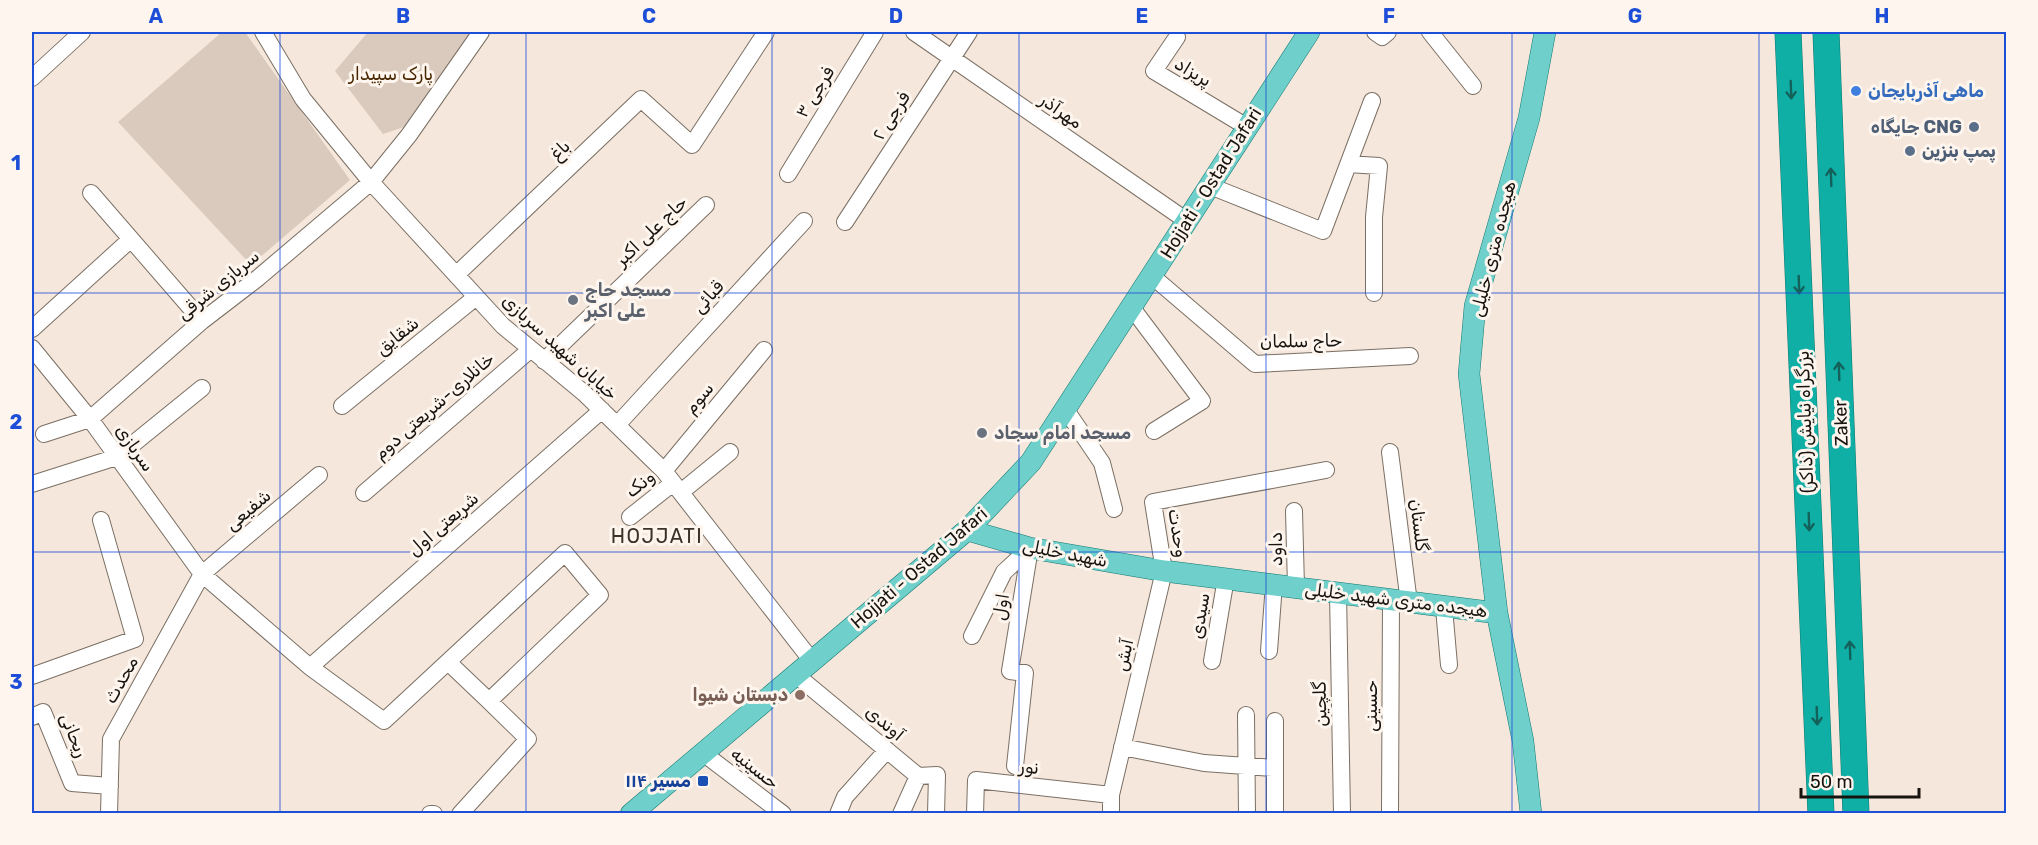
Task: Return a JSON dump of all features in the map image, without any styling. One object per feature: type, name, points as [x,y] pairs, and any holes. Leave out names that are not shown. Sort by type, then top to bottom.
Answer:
[{"type":"highway","name":"بزرگراه نیایش (ذاکر)","points":[[1788,32],[1821,813]]},
{"type":"highway","name":"Zaker","points":[[1826,32],[1856,813]]},
{"type":"main road","name":"Hojjati - Ostad Jafari","points":[[631,813],[968,530],[1031,462],[1309,32]]},
{"type":"main road","name":"هیجده متری خلیلی","points":[[1497,613],[1469,374],[1475,306],[1529,118],[1545,32]]},
{"type":"main road","name":"شهید خلیلی","points":[[968,530],[1030,548],[1164,571]]},
{"type":"main road","name":"هیجده متری شهید خلیلی","points":[[1164,571],[1497,613],[1522,741],[1531,813]]},
{"type":"street","points":[[32,78],[82,32]]},
{"type":"street","name":"خیابان شهید سربازی","points":[[263,32],[303,99],[371,182],[503,327],[602,411],[673,482],[804,668]]},
{"type":"street","name":"سربازی شرقی","points":[[90,419],[202,321],[258,278],[371,182],[410,135],[481,32]]},
{"type":"street","name":"باغ","points":[[456,275],[641,99],[692,145],[766,32]]},
{"type":"street","name":"فرجی ۳","points":[[788,174],[875,32]]},
{"type":"street","name":"مهرآذر","points":[[914,32],[1187,221]]},
{"type":"street","name":"فرجی ۲","points":[[845,222],[969,32]]},
{"type":"street","points":[[1375,32],[1382,38],[1388,32]]},
{"type":"street","points":[[1430,32],[1473,86]]},
{"type":"street","name":"پریزاد","points":[[1178,38],[1154,71],[1247,127]]},
{"type":"street","points":[[1210,186],[1323,231],[1372,101]]},
{"type":"street","points":[[1348,164],[1379,166],[1374,216],[1374,293]]},
{"type":"street","points":[[91,193],[202,321]]},
{"type":"street","name":"حاج علی اکبر","points":[[544,361],[706,205]]},
{"type":"street","name":"قبائی","points":[[617,425],[804,221]]},
{"type":"street","points":[[32,329],[131,239]]},
{"type":"street","name":"حاج سلمان","points":[[1152,276],[1255,364],[1410,356]]},
{"type":"street","name":"شقایق","points":[[342,406],[476,297]]},
{"type":"street","points":[[1132,308],[1203,401],[1154,431]]},
{"type":"street","name":"سربازی","points":[[32,348],[90,419],[202,574],[310,667],[384,721],[448,662]]},
{"type":"street","name":"خانلاری-شریعتی دوم","points":[[364,493],[531,349]]},
{"type":"street","name":"سوم","points":[[673,482],[764,350]]},
{"type":"street","points":[[32,484],[117,457],[202,388]]},
{"type":"street","points":[[1066,410],[1102,463],[1114,508]]},
{"type":"street","name":"شریعتی اول","points":[[310,667],[602,411]]},
{"type":"street","points":[[44,434],[90,419]]},
{"type":"street","points":[[673,482],[730,452]]},
{"type":"street","name":"گلستان","points":[[1390,452],[1400,602]]},
{"type":"street","name":"وحدت","points":[[1164,571],[1153,502],[1326,470]]},
{"type":"street","name":"شفیعی","points":[[202,574],[319,475]]},
{"type":"street","name":"ونک","points":[[630,517],[673,482]]},
{"type":"street","name":"داود","points":[[1294,511],[1296,587]]},
{"type":"street","points":[[32,676],[135,639],[101,520]]},
{"type":"street","points":[[972,636],[1004,572],[1030,548]]},
{"type":"street","name":"اول","points":[[1015,766],[1025,673],[1010,672],[1030,548]]},
{"type":"street","points":[[460,813],[528,739],[448,662],[565,554],[600,596],[489,701]]},
{"type":"street","name":"آبش","points":[[1111,813],[1111,795],[1164,571]]},
{"type":"street","name":"محدث","points":[[109,813],[111,739],[202,574]]},
{"type":"street","name":"سیدی","points":[[1212,661],[1226,578]]},
{"type":"street","points":[[1269,651],[1274,584]]},
{"type":"street","name":"گلچین","points":[[1338,593],[1341,813]]},
{"type":"street","name":"حسینی","points":[[1389,812],[1400,602]]},
{"type":"street","points":[[1444,608],[1449,665]]},
{"type":"street","name":"آوندی","points":[[804,668],[887,750],[918,776],[937,774],[936,813]]},
{"type":"street","name":"ریحانی","points":[[32,717],[44,712],[72,783],[110,786]]},
{"type":"street","points":[[1246,715],[1247,813]]},
{"type":"street","points":[[1275,721],[1275,813]]},
{"type":"street","points":[[1122,747],[1204,763],[1274,768]]},
{"type":"street","points":[[838,813],[845,797],[887,750]]},
{"type":"street","name":"حسینیه","points":[[703,753],[783,813]]},
{"type":"street","points":[[901,813],[918,776]]},
{"type":"street","name":"نور","points":[[975,813],[976,780],[1111,795]]},
{"type":"green space","points":[[222,32],[245,32],[350,180],[251,265],[118,122]]},
{"type":"green space","name":"پارک سپیدار","points":[[368,32],[473,32],[404,127],[383,134],[335,71]]},
{"type":"place","name":"ماهی آذربایجان","points":[[1856,91]]},
{"type":"place","name":"جایگاه CNG","points":[[1974,127]]},
{"type":"place","name":"پمپ بنزین","points":[[1910,151]]},
{"type":"place","name":"مسجد حاج علی اکبر","points":[[573,300]]},
{"type":"place","name":"مسجد امام سجاد","points":[[982,433]]},
{"type":"place","name":"دبستان شیوا","points":[[800,695]]},
{"type":"place","name":"مسیر ۱۱۴","points":[[703,781]]},
{"type":"district","name":"HOJJATI","points":[[657,536]]}]
